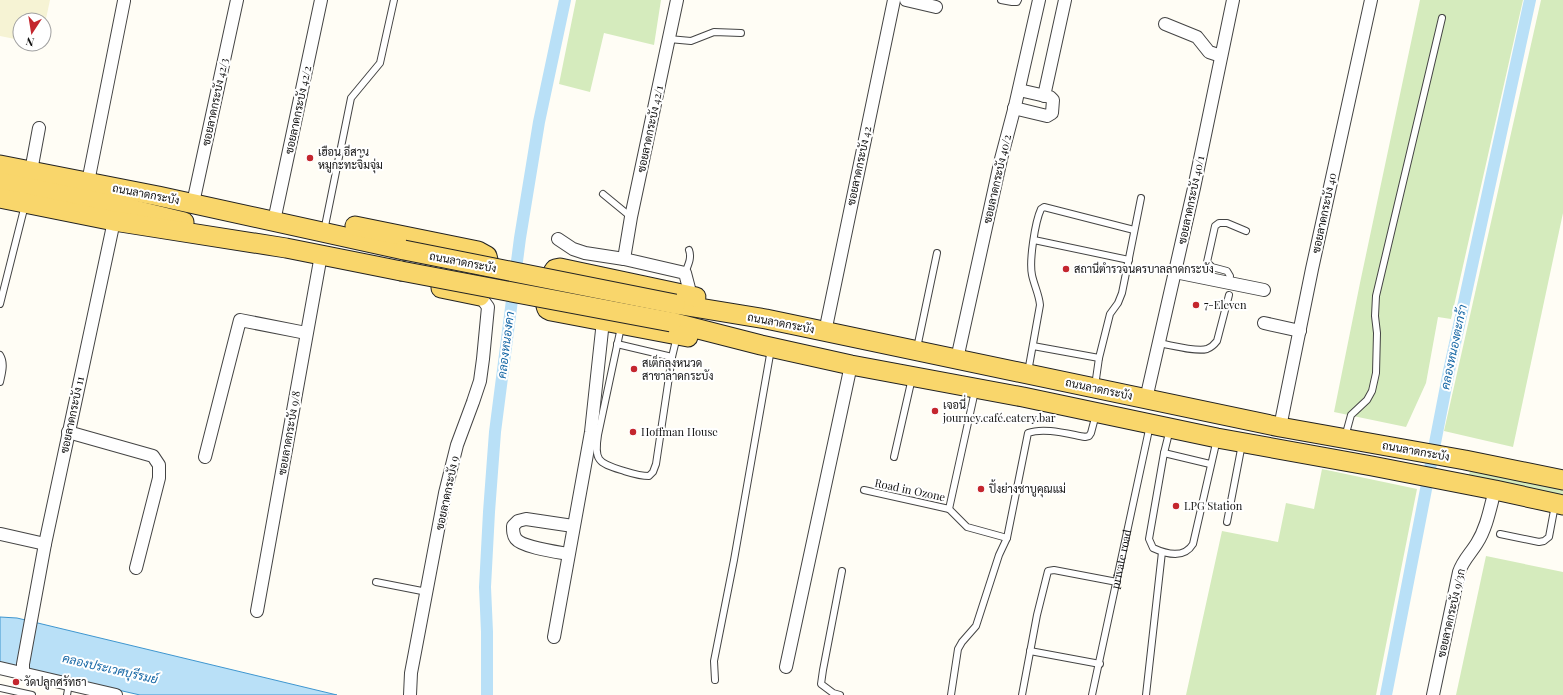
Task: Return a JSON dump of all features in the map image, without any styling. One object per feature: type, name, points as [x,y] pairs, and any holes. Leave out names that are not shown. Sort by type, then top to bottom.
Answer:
[{"type":"main road","name":"ถนนลาดกระบัง","points":[[0,165],[193,203],[679,314],[767,346],[851,365],[1023,397],[1217,438],[1491,489],[1559,505]]},
{"type":"main road","points":[[0,182],[132,209],[286,248]]},
{"type":"main road","name":"ถนนลาดกระบัง","points":[[0,198],[114,221],[286,248],[401,271],[679,314],[766,319],[916,352],[1095,387],[1280,427],[1476,462],[1563,480]]},
{"type":"main road","points":[[324,232],[336,227],[351,226],[478,251],[485,253],[488,260],[480,296],[366,273],[355,270],[326,256]]},
{"type":"main road","points":[[560,268],[570,270],[679,314],[621,325],[547,309],[546,306],[555,269],[560,268]]},
{"type":"main road","points":[[1023,397],[1028,374]]},
{"type":"street","name":"ซอยลาดกระบัง 42/3","points":[[193,203],[237,0]]},
{"type":"street","name":"ซอยลาดกระบัง 42/2","points":[[274,221],[321,0]]},
{"type":"street","name":"ซอยลาดกระบัง 42/1","points":[[624,259],[631,217],[677,0]]},
{"type":"street","name":"ซอยลาดกระบัง 42","points":[[824,332],[894,0]]},
{"type":"street","points":[[906,0],[936,7]]},
{"type":"street","name":"ซอยลาดกระบัง 40/2","points":[[957,359],[1001,159],[1019,90],[1038,0]]},
{"type":"street","points":[[1044,96],[1065,0]]},
{"type":"street","name":"ซอยลาดกระบัง 40/1","points":[[1146,399],[1175,272],[1233,0]]},
{"type":"street","name":"ซอยลาดกระบัง 40","points":[[1280,427],[1371,0]]},
{"type":"street","points":[[88,182],[124,1]]},
{"type":"street","points":[[1165,24],[1197,37],[1209,52],[1221,56]]},
{"type":"street","points":[[1014,108],[1050,116],[1053,100],[1044,96],[1019,90]]},
{"type":"street","points":[[31,171],[39,128]]},
{"type":"street","name":"ซอยลาดกระบัง 11","points":[[23,668],[45,544],[114,221]]},
{"type":"street","points":[[558,239],[573,249],[585,253],[624,259],[686,273],[679,314]]},
{"type":"street","name":"ซอยลาดกระบัง 9/8","points":[[258,611],[306,333],[326,256]]},
{"type":"street","points":[[1175,272],[1229,289],[1264,290]]},
{"type":"street","name":"ซอยลาดกระบัง 9","points":[[410,695],[411,673],[446,493],[456,451],[480,381],[488,307],[480,296]]},
{"type":"street","points":[[205,457],[240,320],[306,333]]},
{"type":"street","points":[[554,638],[591,432],[603,321]]},
{"type":"street","points":[[1264,323],[1300,331]]},
{"type":"street","points":[[786,668],[851,365]]},
{"type":"street","points":[[68,432],[153,456],[159,465],[159,478],[136,568]]},
{"type":"street","name":"ซอยลาดกระบัง 9/3ก","points":[[1434,695],[1459,572],[1462,562],[1477,544],[1482,534],[1487,520],[1491,489]]},
{"type":"street","points":[[568,554],[527,545],[517,540],[513,533],[513,526],[518,521],[526,519],[573,526]]},
{"type":"street","points":[[1,534],[45,544]]},
{"type":"street","points":[[0,668],[23,668],[68,690],[116,695]]},
{"type":"lane","points":[[324,232],[351,98],[380,63],[394,0]]},
{"type":"lane","points":[[1001,0],[1017,2],[1018,0]]},
{"type":"lane","points":[[1345,439],[1351,415],[1367,400],[1372,391],[1376,373],[1376,296],[1442,18]]},
{"type":"lane","points":[[669,39],[691,41],[714,32],[741,33]]},
{"type":"lane","points":[[603,194],[631,217]]},
{"type":"lane","points":[[1095,387],[1111,312],[1118,303],[1122,293],[1141,198]]},
{"type":"lane","points":[[0,304],[26,204]]},
{"type":"lane","points":[[1028,374],[1040,305],[1040,298],[1032,277],[1031,269],[1034,240],[1040,213],[1044,208],[1134,230]]},
{"type":"lane","points":[[1158,343],[1199,350],[1214,346],[1217,340],[1229,289],[1230,276],[1226,270],[1212,267],[1207,262],[1214,226],[1216,224],[1227,223],[1246,231]]},
{"type":"lane","points":[[1034,240],[1129,260]]},
{"type":"lane","points":[[686,273],[690,261],[689,250]]},
{"type":"lane","points":[[916,352],[937,253]]},
{"type":"lane","points":[[621,325],[598,434],[596,445],[597,455],[605,465],[639,475],[649,476],[653,472],[656,464],[679,314]]},
{"type":"lane","points":[[617,344],[672,357]]},
{"type":"lane","points":[[715,680],[714,661],[734,560],[767,369],[767,346]]},
{"type":"lane","points":[[1033,346],[1100,358]]},
{"type":"lane","points":[[0,355],[3,359],[0,382]]},
{"type":"lane","points":[[894,457],[912,376]]},
{"type":"lane","name":"Road in Ozone","points":[[864,490],[949,509],[976,388]]},
{"type":"lane","points":[[951,695],[958,649],[976,626],[999,555],[1007,538],[1028,433],[1033,431],[1051,431],[1085,437],[1089,436],[1092,433],[1096,412]]},
{"type":"lane","name":"private road","points":[[1092,695],[1100,664],[1150,424]]},
{"type":"lane","points":[[1170,428],[1164,453],[1149,539],[1153,548],[1162,552],[1177,554],[1185,553],[1193,544],[1217,438]]},
{"type":"lane","points":[[1227,522],[1243,442]]},
{"type":"lane","points":[[1164,453],[1210,464]]},
{"type":"lane","points":[[1500,534],[1539,542],[1544,541],[1549,537],[1559,505]]},
{"type":"lane","points":[[949,509],[967,527],[1007,538]]},
{"type":"lane","points":[[1146,695],[1162,552]]},
{"type":"lane","points":[[1022,695],[1046,574],[1050,570],[1117,582]]},
{"type":"lane","points":[[840,695],[833,694],[822,684],[823,670],[842,571]]},
{"type":"lane","points":[[376,582],[427,592]]},
{"type":"lane","points":[[1030,651],[1100,664]]},
{"type":"lane","points":[[0,688],[32,695]]},
{"type":"shaded area","points":[[0,0],[50,0],[47,12],[12,12],[12,38],[0,36]]},
{"type":"green space","points":[[576,0],[661,0],[654,45],[604,33],[590,92],[559,84]]},
{"type":"green space","points":[[1420,0],[1523,0],[1451,319],[1438,317],[1426,383],[1406,427],[1334,412]]},
{"type":"green space","points":[[1541,0],[1563,0],[1563,213],[1513,447],[1444,431]]},
{"type":"green space","points":[[1322,469],[1417,489],[1376,695],[1186,695],[1222,531],[1278,542],[1286,503],[1314,509]]},
{"type":"green space","points":[[1470,471],[1563,490],[1563,495],[1469,475]]},
{"type":"green space","points":[[1486,556],[1563,572],[1563,695],[1456,695]]},
{"type":"water","name":"คลองประเวศบุรีรมย์","points":[[0,617],[17,618],[337,695],[140,695],[0,663]]},
{"type":"waterway","name":"คลองหนองคา","points":[[487,695],[485,587],[495,432],[520,238],[539,122],[565,0]]},
{"type":"waterway","name":"คลองหนองตะกร้า","points":[[1386,695],[1449,371],[1530,0]]},
{"type":"place","name":"เฮือน อีสาน หมูกะทะจิ้มจุ่ม","points":[[310,158]]},
{"type":"place","name":"สถานีตำรวจนครบาลลาดกระบัง","points":[[1066,269]]},
{"type":"place","name":"7-Eleven","points":[[1196,305]]},
{"type":"place","name":"สเต็กลุงหนวด สาขาลาดกระบัง","points":[[634,369]]},
{"type":"place","name":"เจอนี่ journey.café.eatery.bar","points":[[935,411]]},
{"type":"place","name":"Hoffman House","points":[[633,432]]},
{"type":"place","name":"ปิ้งย่างชาบูคุณแม่","points":[[981,489]]},
{"type":"place","name":"LPG Station","points":[[1176,506]]},
{"type":"place","name":"วัดปลูกศรัทธา","points":[[16,682]]}]
